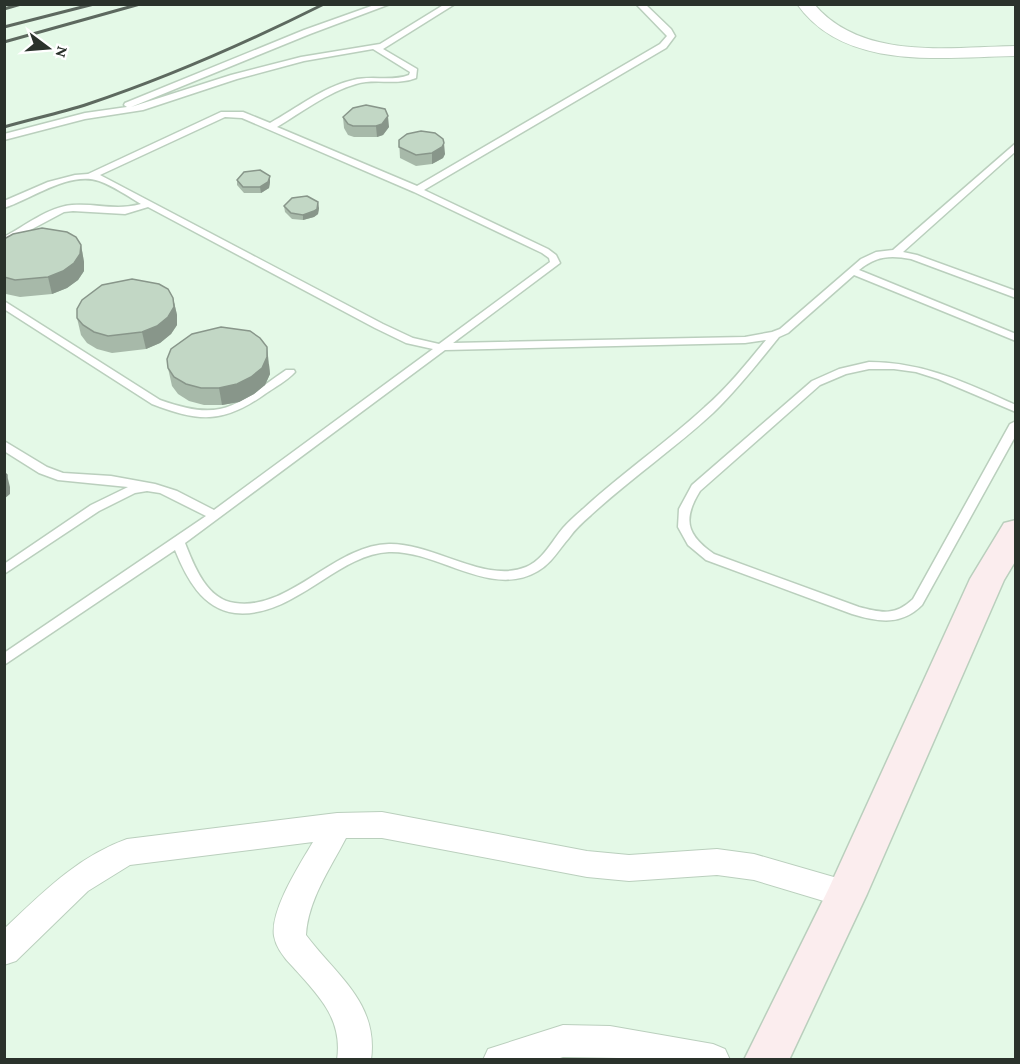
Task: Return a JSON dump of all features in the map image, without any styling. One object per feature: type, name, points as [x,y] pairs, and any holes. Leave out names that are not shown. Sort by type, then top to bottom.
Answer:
[{"type":"street","points":[[805,4],[825,25],[868,45],[886,49],[932,51],[1016,51]]},
{"type":"street","points":[[766,1059],[847,894],[987,579],[1016,531]]},
{"type":"street","points":[[4,951],[91,869],[108,859],[137,851],[337,826],[382,825],[587,864],[629,868],[717,862],[754,867],[847,894]]},
{"type":"street","points":[[337,826],[296,905],[290,922],[290,937],[298,950],[343,1002],[357,1039],[354,1059]]},
{"type":"street","points":[[500,1059],[563,1041],[610,1042],[713,1059]]},
{"type":"lane","points":[[113,112],[307,32],[386,4]]},
{"type":"lane","points":[[4,137],[65,120],[140,108],[234,77],[304,59],[378,46],[451,4]]},
{"type":"lane","points":[[417,190],[663,46],[671,36],[668,30],[640,4]]},
{"type":"lane","points":[[272,126],[347,84],[367,80],[400,80],[413,75],[414,71],[409,67],[378,51],[378,46]]},
{"type":"lane","points":[[4,205],[65,178],[91,176],[224,114],[243,115],[417,190],[545,251],[553,257],[555,263],[178,541],[4,660]]},
{"type":"lane","points":[[896,253],[1016,146]]},
{"type":"lane","points":[[91,176],[110,182],[379,326],[410,341],[440,347],[745,340],[775,335],[784,331],[864,261],[879,254],[896,253],[914,257],[1016,296]]},
{"type":"lane","points":[[4,240],[61,210],[73,208],[125,211],[150,204]]},
{"type":"lane","points":[[852,272],[1016,338]]},
{"type":"lane","points":[[4,304],[156,402],[183,413],[203,417],[220,415],[291,372]]},
{"type":"lane","points":[[178,541],[202,589],[216,602],[235,609],[258,608],[281,599],[324,574],[385,548],[406,548],[433,554],[489,573],[506,576],[520,574],[533,569],[572,527],[710,409],[739,379],[775,335]]},
{"type":"lane","points":[[1016,409],[928,371],[900,364],[856,367],[830,375],[816,382],[696,488],[687,501],[683,517],[684,532],[692,546],[710,557],[856,611],[877,617],[896,617],[909,612],[918,602],[1016,424]]},
{"type":"lane","points":[[4,445],[43,470],[62,477],[111,480],[147,487],[173,495],[214,515]]},
{"type":"lane","points":[[4,570],[112,498],[147,487]]},
{"type":"building","points":[[366,105],[385,109],[388,116],[382,124],[353,126],[348,124],[343,117],[353,108]]},
{"type":"building","points":[[421,131],[435,133],[443,139],[442,147],[432,153],[416,155],[399,147],[399,140],[407,134]]},
{"type":"building","points":[[260,170],[270,176],[268,182],[260,187],[243,187],[237,180],[244,172]]},
{"type":"building","points":[[307,196],[318,202],[317,209],[314,211],[303,215],[291,213],[284,206],[292,198]]},
{"type":"building","points":[[42,228],[67,232],[76,237],[81,245],[80,254],[74,263],[63,271],[48,277],[15,280],[4,277],[4,239],[13,234]]},
{"type":"building","points":[[132,279],[159,284],[168,289],[173,298],[174,307],[168,317],[157,326],[142,332],[108,336],[94,332],[77,318],[77,309],[82,300],[102,285]]},
{"type":"building","points":[[221,327],[250,331],[260,338],[267,347],[267,357],[262,368],[237,384],[219,388],[201,388],[186,384],[174,377],[168,368],[167,359],[171,349],[192,334]]},
{"type":"railway","points":[[4,9],[21,4]]},
{"type":"railway","points":[[4,27],[94,4]]},
{"type":"railway","points":[[4,42],[140,4]]},
{"type":"railway","points":[[4,127],[88,104],[178,71],[324,4]]}]
